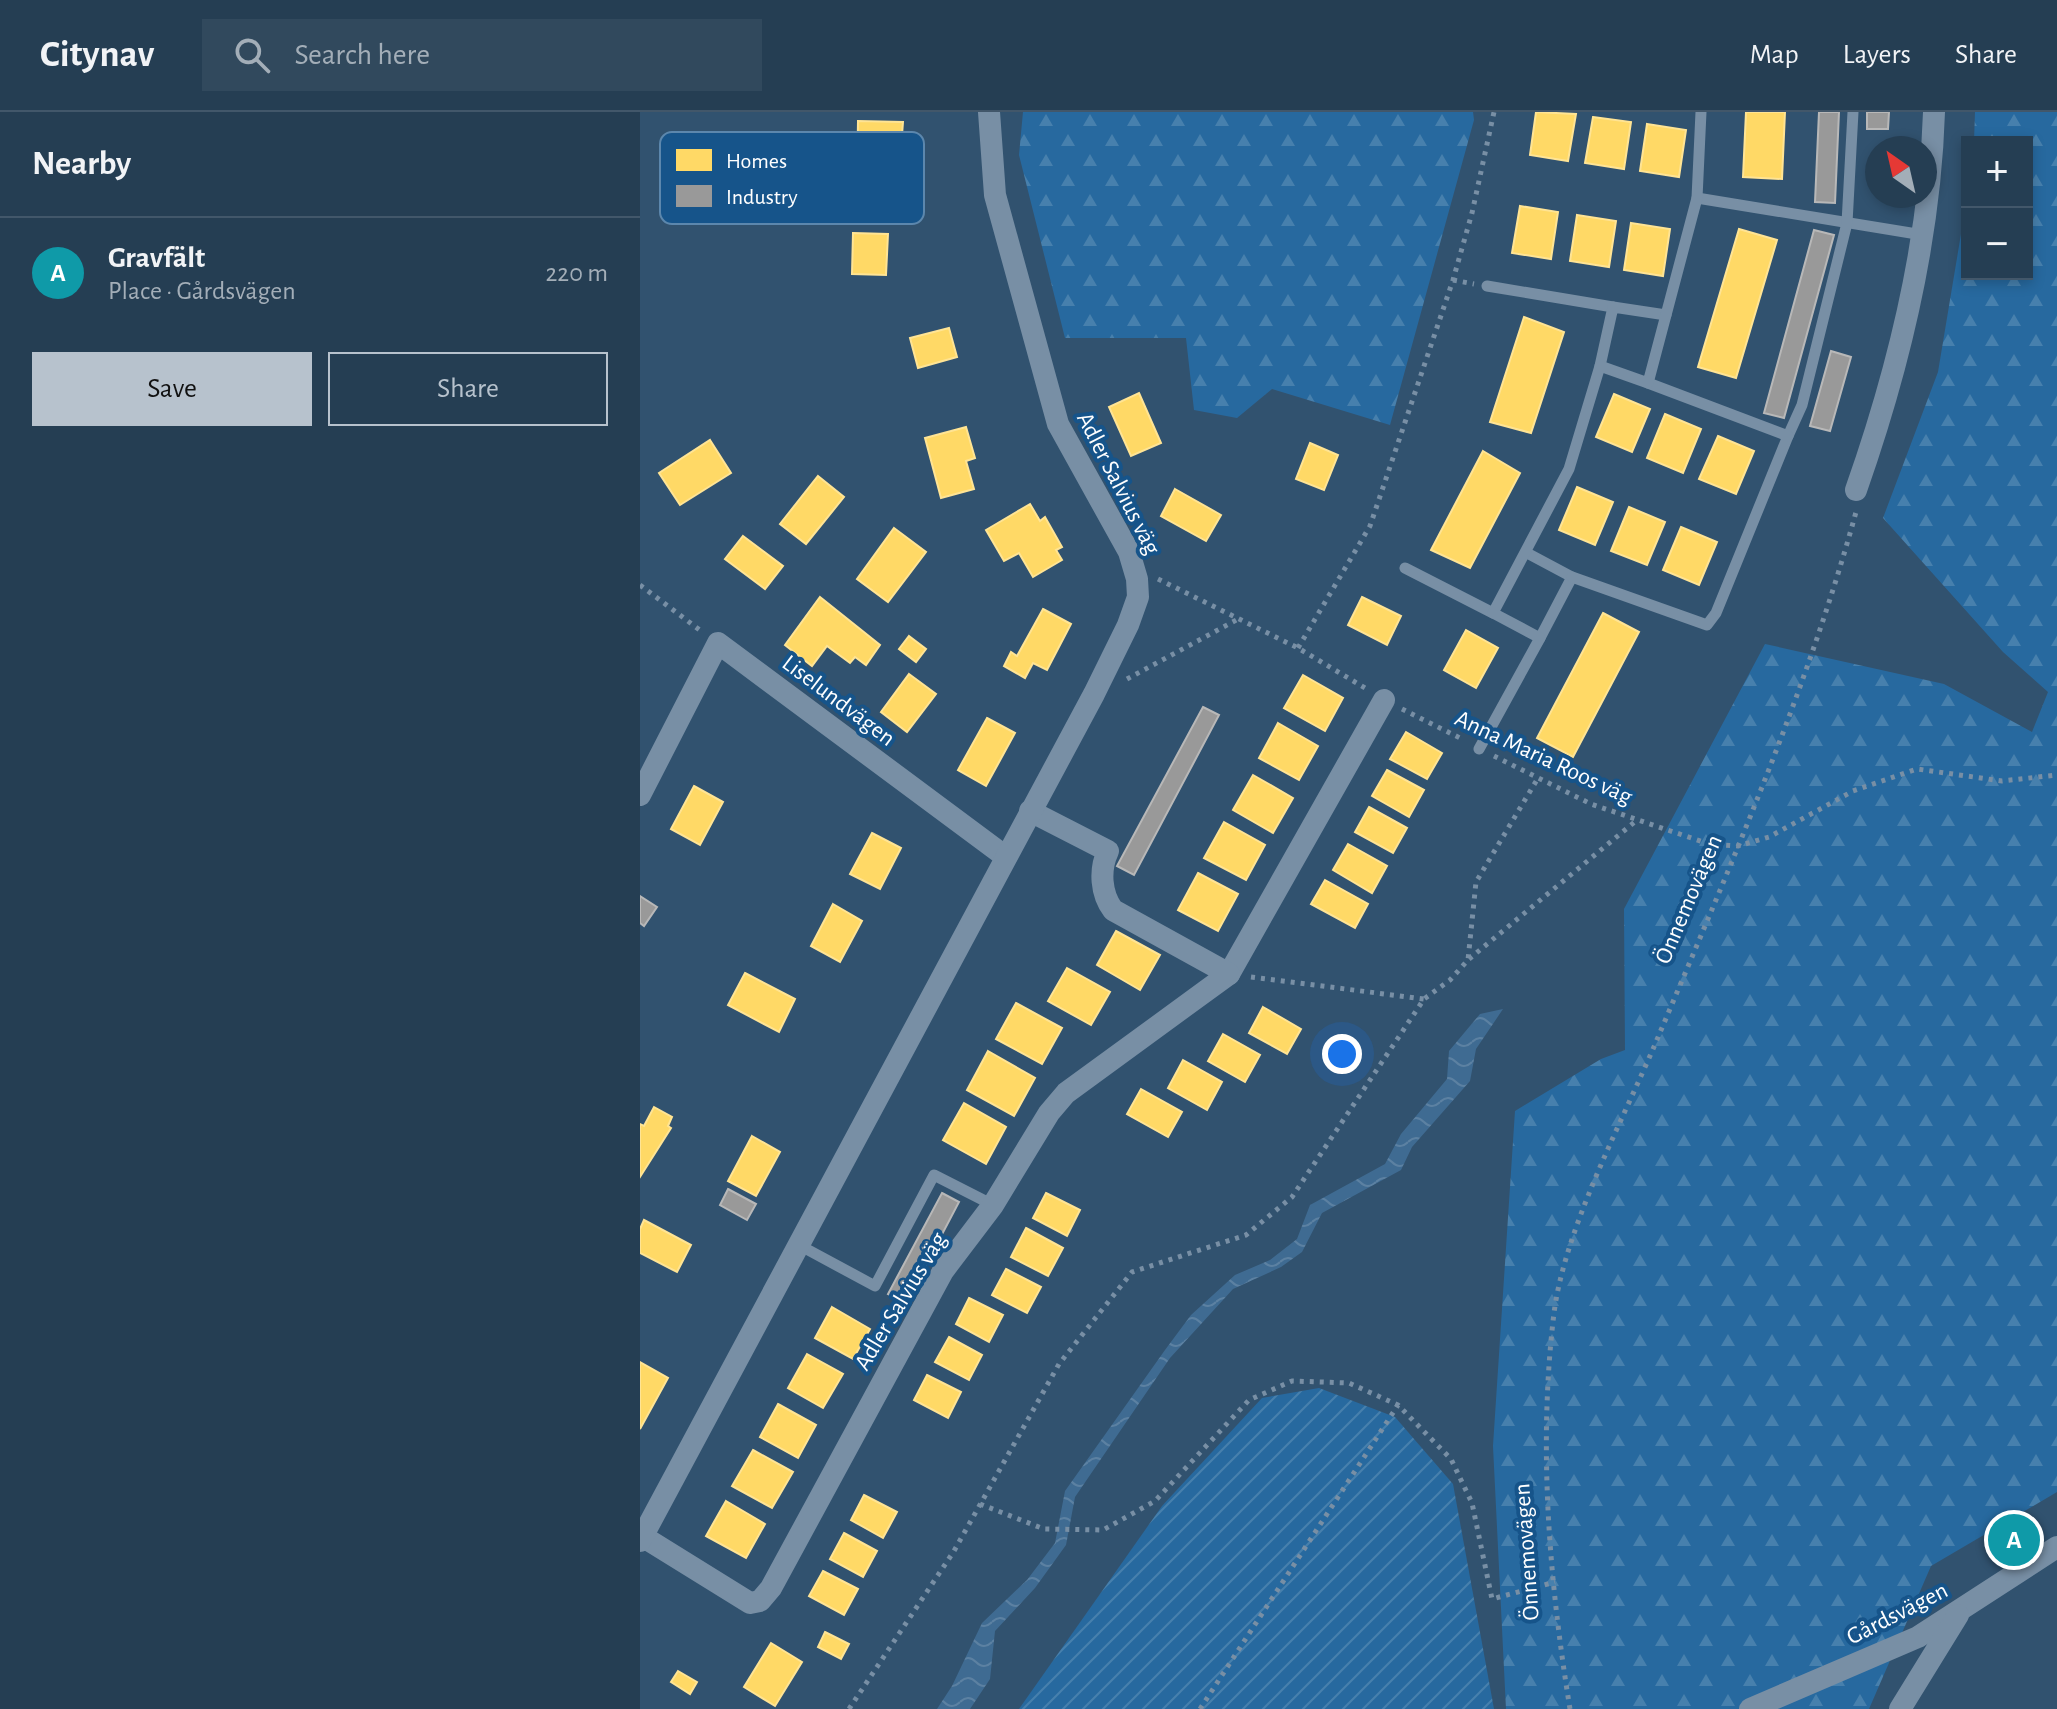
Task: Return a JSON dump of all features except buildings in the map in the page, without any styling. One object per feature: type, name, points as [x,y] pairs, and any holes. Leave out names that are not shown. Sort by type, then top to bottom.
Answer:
[{"type":"street","name":"Adler Salvius väg","points":[[989,112],[995,195],[1058,424],[1129,552],[1137,579],[1138,597],[1128,625],[1094,694],[641,1539],[750,1603],[760,1601],[771,1588],[943,1271],[993,1205],[1049,1113],[1066,1093],[1229,974],[1384,700]]},
{"type":"street","points":[[1856,490],[1917,278],[1932,163],[1934,112]]},
{"type":"street","points":[[640,795],[718,643]]},
{"type":"street","name":"Liselundvägen","points":[[718,643],[1006,857]]},
{"type":"street","points":[[1030,811],[1108,851],[1103,876],[1105,898],[1113,910],[1229,974]]},
{"type":"street","name":"Gårdsvägen","points":[[1750,1709],[1918,1637],[2057,1547]]},
{"type":"street","points":[[1900,1709],[1959,1613]]},
{"type":"lane","points":[[1648,383],[1697,198],[1701,112]]},
{"type":"lane","points":[[1527,553],[1572,577],[1707,625],[1716,613],[1802,405],[1847,223],[1853,112]]},
{"type":"lane","points":[[1697,198],[1923,235]]},
{"type":"lane","points":[[1487,286],[1666,315]]},
{"type":"lane","points":[[1493,613],[1569,469],[1600,366],[1613,307]]},
{"type":"lane","points":[[1600,366],[1788,436]]},
{"type":"lane","points":[[1405,568],[1540,638]]},
{"type":"lane","points":[[1479,749],[1572,577]]},
{"type":"lane","points":[[799,1245],[875,1286],[934,1175],[993,1205]]},
{"type":"path","points":[[1298,648],[1370,526],[1453,280],[1494,112]]},
{"type":"path","name":"Önnemovägen","points":[[1570,1709],[1555,1582],[1545,1455],[1554,1311],[1579,1222],[1738,846],[1806,666],[1856,513],[1856,490]]},
{"type":"path","name":"Anna Maria Roos väg","points":[[1137,579],[1160,579],[1240,618],[1298,648],[1384,700],[1591,804],[1709,844],[1738,846]]},
{"type":"path","points":[[640,585],[658,603],[718,643]]},
{"type":"path","points":[[1094,694],[1240,618]]},
{"type":"path","points":[[1738,846],[1769,837],[1853,791],[1917,769],[2002,781],[2057,775]]},
{"type":"path","points":[[1468,960],[1476,882],[1538,778]]},
{"type":"path","points":[[849,1709],[954,1551],[1059,1364],[1132,1272],[1246,1235],[1292,1197],[1424,999],[1637,820]]},
{"type":"path","points":[[1229,974],[1424,999]]},
{"type":"path","points":[[980,1504],[1044,1529],[1103,1530],[1155,1501],[1249,1400],[1292,1381],[1349,1383],[1398,1405],[1451,1459],[1467,1492],[1492,1599],[1555,1582]]},
{"type":"path","points":[[1200,1709],[1398,1405]]},
{"type":"green space","points":[[1023,112],[1473,112],[1474,120],[1390,425],[1272,389],[1237,418],[1194,410],[1186,338],[1065,338],[1019,155]]},
{"type":"green space","points":[[1975,112],[2057,112],[2057,1492],[1931,1566],[1869,1709],[1506,1709],[1493,1446],[1515,1111],[1601,1059],[1625,1050],[1624,909],[1765,644],[1944,684],[2032,732],[2048,692],[2003,652],[1883,518],[1938,372],[1961,234],[1961,280],[2033,280],[2033,136],[1974,136]]},
{"type":"green space","points":[[1319,1388],[1395,1417],[1453,1484],[1494,1709],[1019,1709],[1162,1506],[1262,1398]]},
{"type":"water","points":[[1503,1009],[1476,1049],[1470,1081],[1412,1147],[1401,1170],[1322,1213],[1302,1252],[1281,1267],[1233,1289],[1170,1358],[1075,1497],[1066,1545],[1035,1588],[995,1631],[990,1679],[970,1709],[937,1709],[952,1686],[982,1623],[1027,1580],[1055,1543],[1065,1491],[1191,1315],[1235,1275],[1270,1260],[1297,1239],[1310,1205],[1385,1164],[1401,1134],[1447,1079],[1449,1051],[1480,1014]]},
{"type":"place","name":"Gravfält","points":[[2014,1540]]}]
